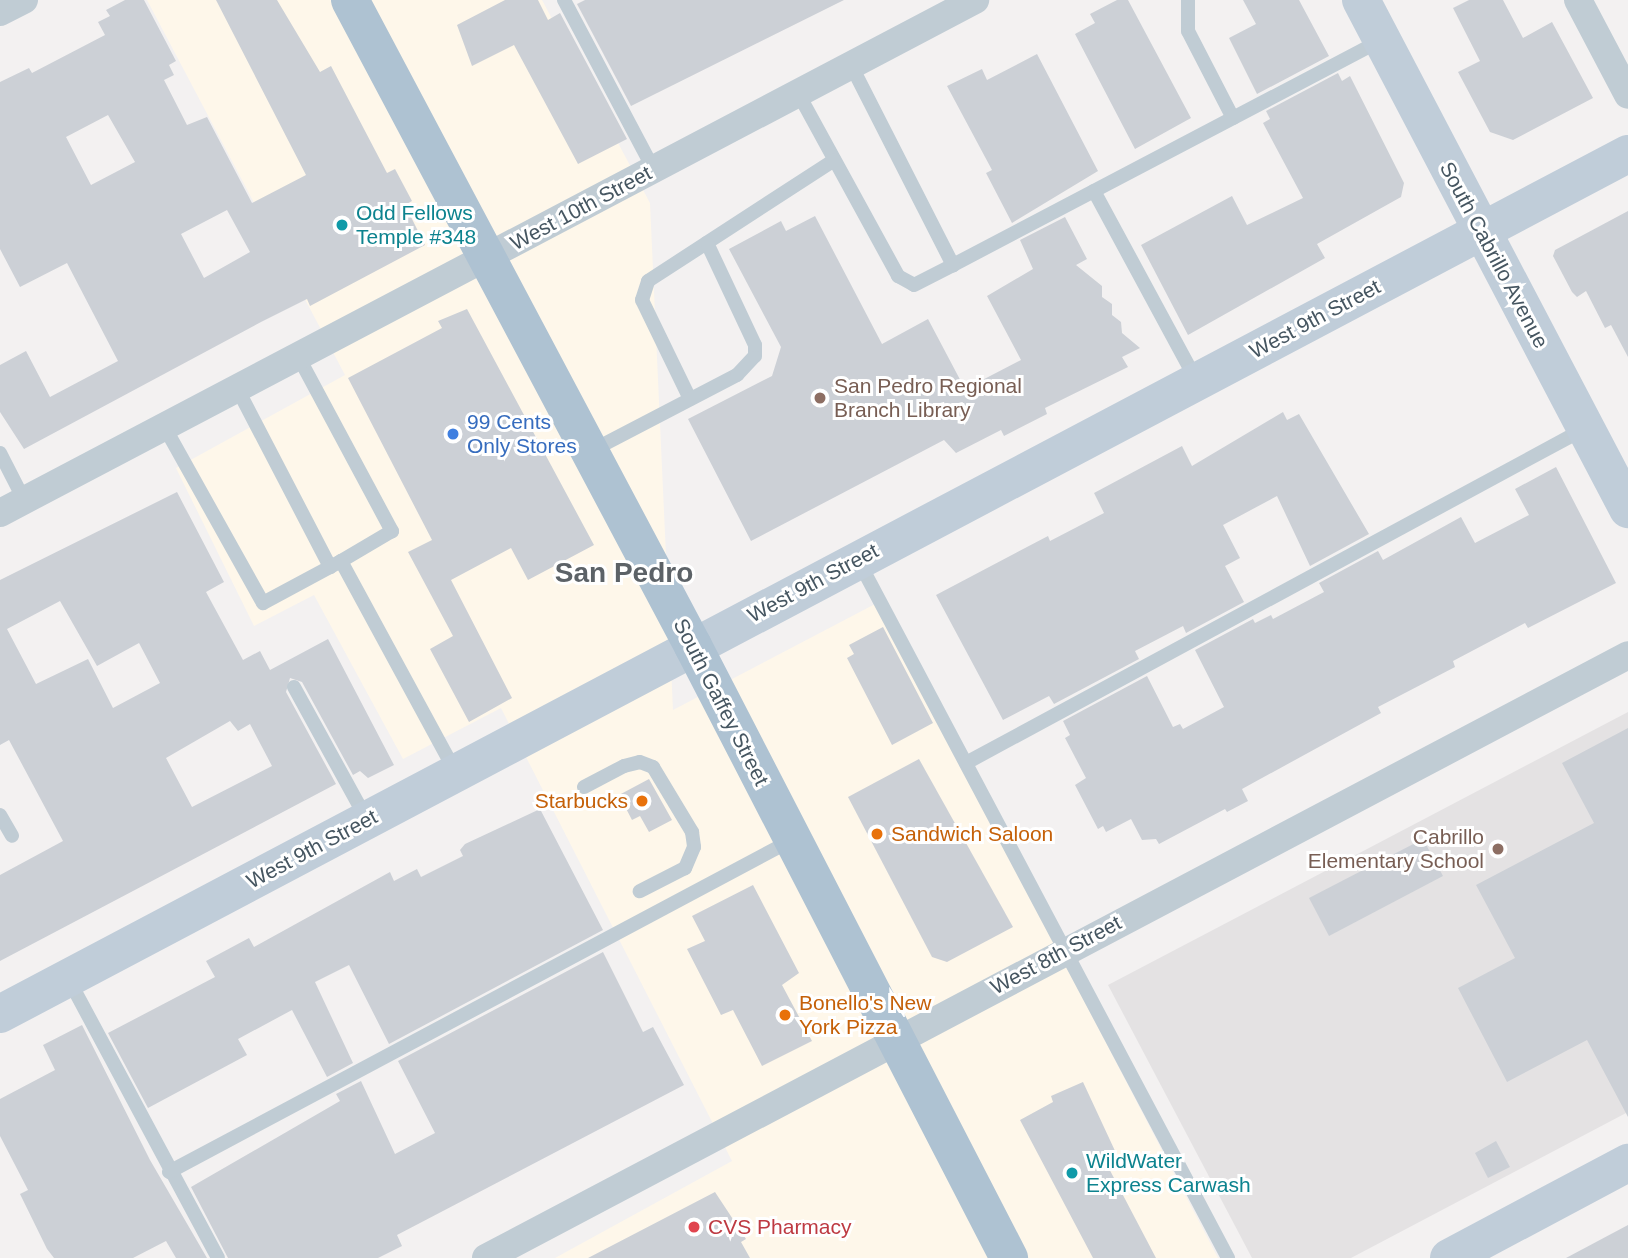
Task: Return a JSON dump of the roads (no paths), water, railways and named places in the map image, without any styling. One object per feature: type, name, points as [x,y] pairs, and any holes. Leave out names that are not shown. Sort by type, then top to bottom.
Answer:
[{"type":"main road","name":"South Gaffey Street","points":[[350,0],[693,646],[1000,1255]]},
{"type":"main road","name":"South Cabrillo Avenue","points":[[1361,0],[1628,509]]},
{"type":"main road","name":"West 9th Street","points":[[0,1014],[1628,154]]},
{"type":"main road","points":[[1449,1258],[1628,1163]]},
{"type":"street","points":[[0,12],[24,0]]},
{"type":"street","name":"West 10th Street","points":[[12,506],[975,0]]},
{"type":"street","points":[[1578,0],[1628,95]]},
{"type":"street","name":"West 8th Street","points":[[486,1258],[893,1040],[1628,655]]},
{"type":"lane","points":[[564,0],[654,170]]},
{"type":"lane","points":[[1188,0],[1188,31],[1233,118]]},
{"type":"lane","points":[[798,93],[905,284],[914,285],[1382,40]]},
{"type":"lane","points":[[851,65],[953,265]]},
{"type":"lane","points":[[690,399],[642,295],[648,281],[834,160]]},
{"type":"lane","points":[[1094,191],[1197,381]]},
{"type":"lane","points":[[590,451],[737,374],[756,351],[707,243]]},
{"type":"lane","points":[[164,426],[262,603],[392,531],[298,356]]},
{"type":"lane","points":[[237,388],[456,772]]},
{"type":"lane","points":[[966,763],[1586,428]]},
{"type":"lane","points":[[0,453],[12,506]]},
{"type":"lane","points":[[858,559],[1228,1258]]},
{"type":"lane","points":[[294,687],[366,820]]},
{"type":"lane","points":[[584,787],[624,766],[640,762],[653,767],[692,832],[694,847],[685,868],[640,891]]},
{"type":"lane","points":[[0,815],[12,836]]},
{"type":"lane","points":[[169,1172],[792,840]]},
{"type":"lane","points":[[68,978],[169,1172],[218,1258]]},
{"type":"place","name":"Odd Fellows Temple #348","points":[[342,225]]},
{"type":"place","name":"San Pedro Regional Branch Library","points":[[820,398]]},
{"type":"place","name":"99 Cents Only Stores","points":[[453,434]]},
{"type":"place","name":"Starbucks","points":[[642,801]]},
{"type":"place","name":"Sandwich Saloon","points":[[877,834]]},
{"type":"place","name":"Cabrillo Elementary School","points":[[1498,849]]},
{"type":"place","name":"Bonello's New York Pizza","points":[[785,1015]]},
{"type":"place","name":"WildWater Express Carwash","points":[[1072,1173]]},
{"type":"place","name":"CVS Pharmacy","points":[[694,1227]]},
{"type":"district","name":"San Pedro","points":[[624,573]]}]
